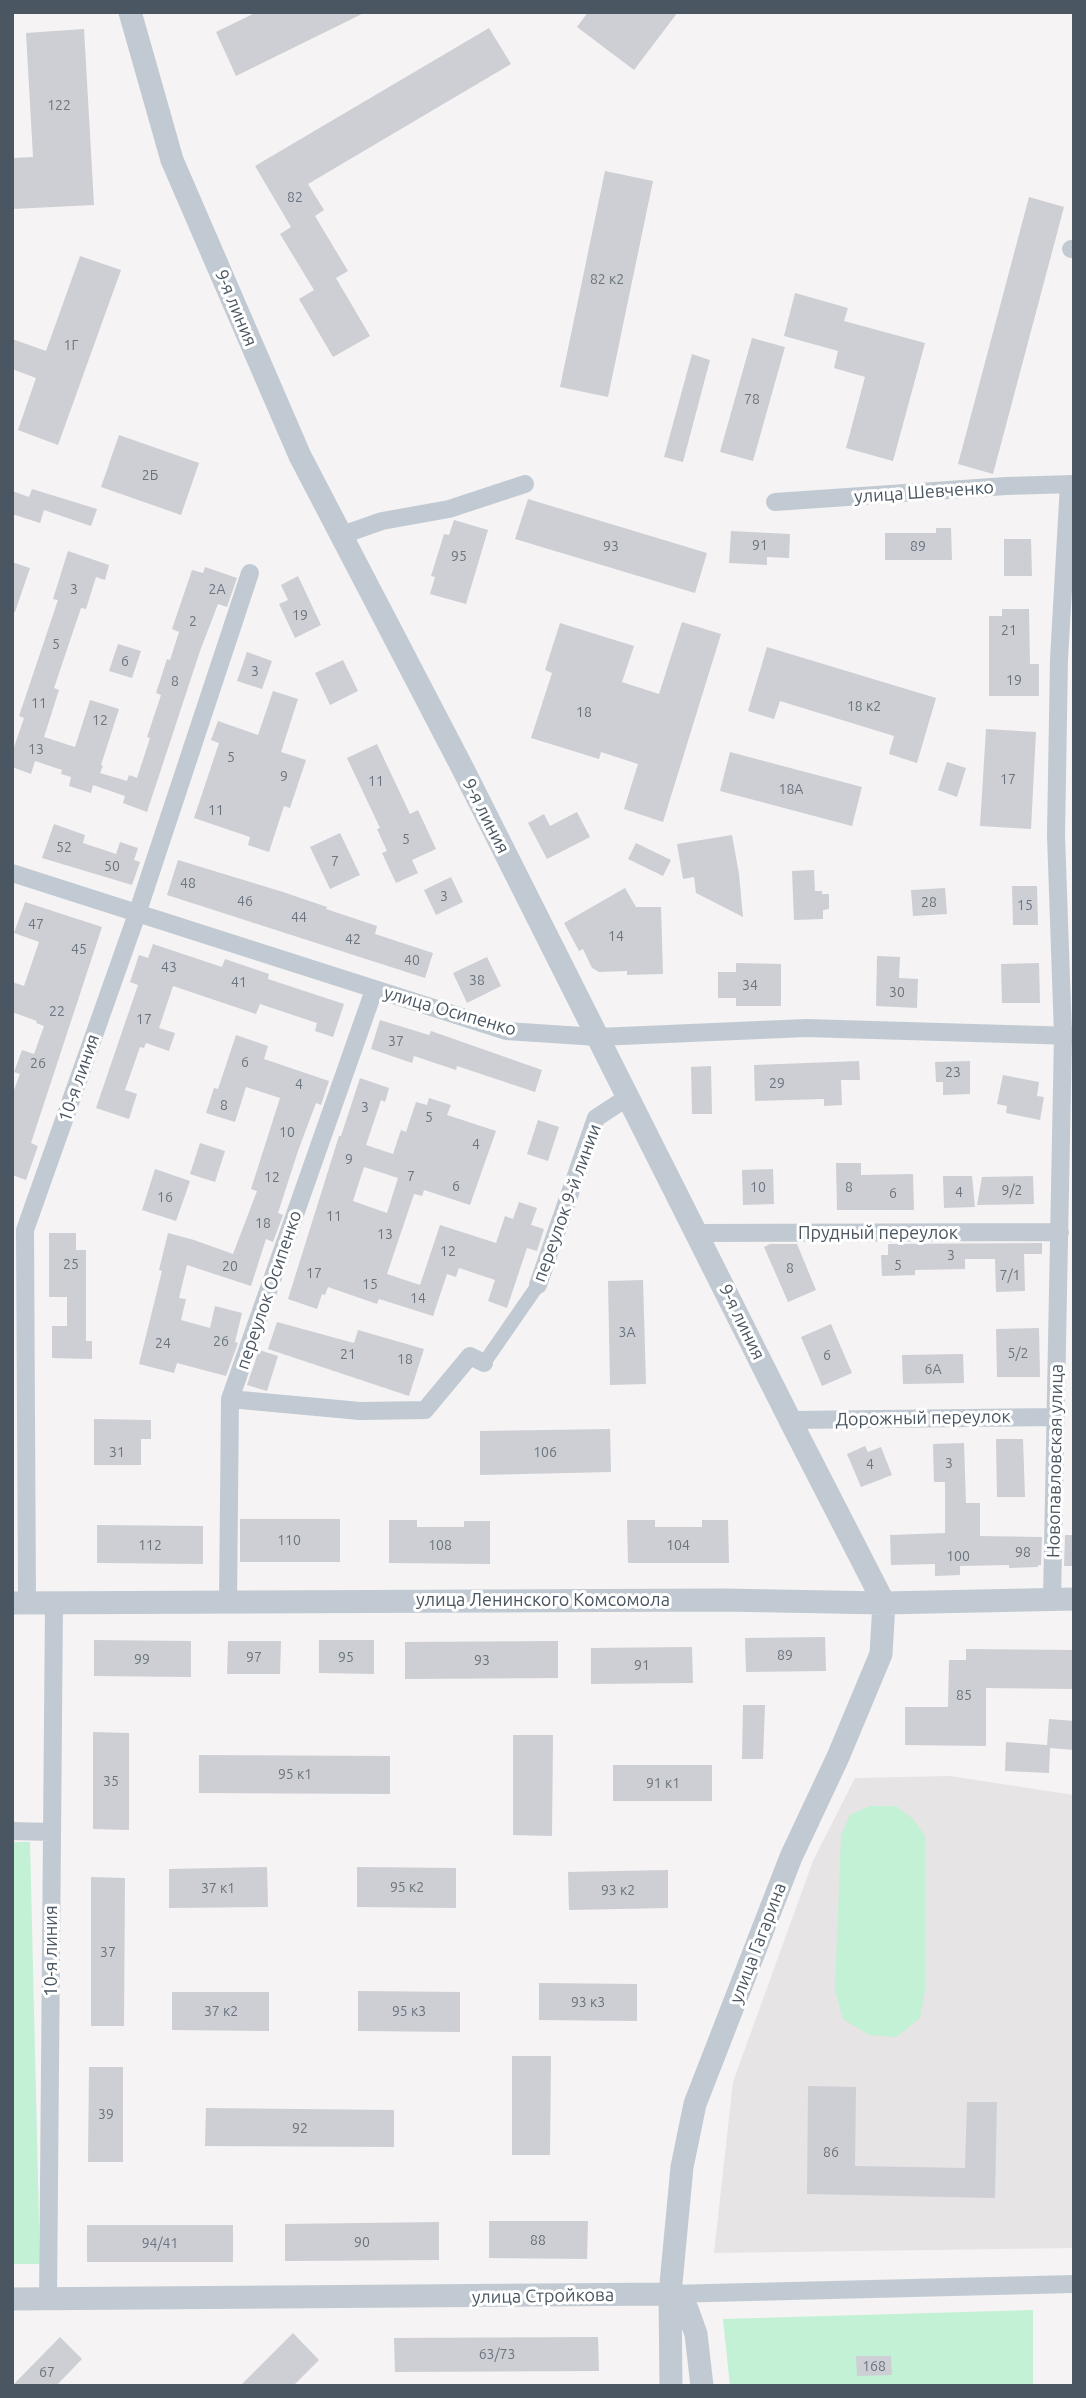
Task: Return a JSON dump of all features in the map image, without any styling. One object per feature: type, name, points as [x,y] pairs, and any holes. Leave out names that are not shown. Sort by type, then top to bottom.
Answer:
[{"type":"street","name":"9-я линия","points":[[130,12],[172,160],[300,456],[884,1603]]},
{"type":"street","points":[[342,535],[382,521],[449,509],[525,484]]},
{"type":"street","name":"улица Шевченко","points":[[775,502],[1071,484]]},
{"type":"street","name":"Новопавловская улица","points":[[1063,1599],[1056,1416],[1068,1036],[1065,835],[1071,484]]},
{"type":"street","name":"10-я линия","points":[[20,1603],[26,1230],[137,914],[250,573]]},
{"type":"street","name":"улица Осипенко","points":[[12,873],[506,1031],[598,1037],[806,1028],[1068,1036]]},
{"type":"street","name":"переулок Осипенко","points":[[228,1601],[230,1399],[374,990]]},
{"type":"street","name":"переулок 9-й линии","points":[[230,1399],[360,1411],[425,1410],[470,1356],[484,1363],[538,1285],[596,1118],[628,1097]]},
{"type":"street","name":"Прудный переулок","points":[[697,1233],[1060,1232]]},
{"type":"street","name":"Дорожный переулок","points":[[790,1420],[1056,1416]]},
{"type":"street","name":"улица Ленинского Комсомола","points":[[20,1603],[723,1600],[884,1603],[1063,1599]]},
{"type":"street","name":"10-я линия","points":[[48,2300],[54,1602]]},
{"type":"street","name":"улица Гагарина","points":[[671,2386],[670,2294],[682,2167],[695,2104],[791,1857],[838,1757],[881,1654],[884,1603]]},
{"type":"street","points":[[12,1831],[52,1832]]},
{"type":"street","name":"улица Стройкова","points":[[12,2300],[670,2294],[1074,2284]]},
{"type":"street","points":[[670,2294],[687,2309],[696,2334],[702,2386]]},
{"type":"shaded area","points":[[950,1776],[1074,1795],[1074,2248],[714,2253],[733,2082],[813,1861],[855,1778]]},
{"type":"green space","points":[[870,1806],[896,1806],[914,1820],[925,1836],[925,1991],[920,2018],[896,2037],[869,2035],[843,2019],[835,1990],[841,1835],[850,1815]]},
{"type":"green space","points":[[12,1842],[30,1842],[40,2264],[12,2264]]},
{"type":"green space","points":[[1033,2310],[1033,2386],[730,2386],[723,2319]]},
{"type":"building","points":[[257,12],[366,12],[236,76],[216,32]]},
{"type":"building","points":[[588,12],[678,12],[634,70],[577,27]]},
{"type":"building","points":[[489,28],[511,64],[308,184],[324,210],[315,216],[348,271],[336,278],[370,336],[333,357],[299,299],[314,290],[280,234],[291,227],[255,166]]},
{"type":"building","points":[[84,29],[94,205],[12,209],[12,158],[33,157],[26,33]]},
{"type":"building","points":[[605,171],[653,181],[608,397],[560,387]]},
{"type":"building","points":[[1029,197],[1064,207],[993,474],[958,464]]},
{"type":"building","points":[[80,256],[121,270],[58,445],[18,430],[36,378],[12,369],[12,339],[46,351]]},
{"type":"building","points":[[795,293],[848,308],[844,321],[925,343],[893,461],[846,448],[865,377],[834,368],[838,351],[784,336]]},
{"type":"building","points":[[752,338],[785,347],[753,461],[720,452]]},
{"type":"building","points":[[692,354],[710,360],[683,462],[664,457]]},
{"type":"building","points":[[119,435],[199,463],[181,515],[101,487]]},
{"type":"building","points":[[32,489],[97,509],[91,526],[44,510],[40,523],[12,514],[12,491],[29,497]]},
{"type":"building","points":[[528,499],[707,553],[695,593],[515,539]]},
{"type":"building","points":[[454,520],[488,530],[466,604],[430,594],[435,577],[431,576],[444,534],[449,535]]},
{"type":"building","points":[[936,528],[951,528],[952,560],[885,560],[885,533],[936,533]]},
{"type":"building","points":[[731,531],[790,534],[789,558],[767,557],[767,565],[729,563]]},
{"type":"building","points":[[1004,539],[1031,539],[1032,576],[1004,576]]},
{"type":"building","points":[[68,551],[109,565],[105,580],[96,577],[86,609],[81,608],[54,688],[59,690],[44,737],[75,747],[90,700],[119,709],[100,773],[127,781],[129,775],[137,778],[150,738],[147,737],[161,695],[156,693],[179,632],[172,629],[192,570],[203,573],[205,567],[237,578],[227,607],[218,604],[147,812],[123,803],[125,796],[93,785],[91,793],[69,786],[71,777],[61,774],[62,770],[35,761],[31,774],[12,767],[12,753],[24,718],[19,716],[58,600],[53,599]]},
{"type":"building","points":[[12,562],[30,568],[15,612],[12,612]]},
{"type":"building","points":[[298,576],[321,625],[295,638],[279,604],[288,600],[281,585]]},
{"type":"building","points":[[1002,609],[1029,609],[1030,664],[1039,664],[1039,696],[989,696],[989,616],[1002,616]]},
{"type":"building","points":[[682,622],[721,634],[663,822],[624,809],[638,764],[601,752],[599,759],[531,738],[552,673],[545,670],[560,623],[634,646],[622,682],[659,694]]},
{"type":"building","points":[[118,644],[141,651],[132,678],[109,671]]},
{"type":"building","points":[[767,647],[936,698],[917,763],[889,754],[894,736],[780,701],[774,719],[748,711]]},
{"type":"building","points":[[247,652],[272,661],[262,689],[237,681]]},
{"type":"building","points":[[343,660],[358,691],[330,705],[315,673]]},
{"type":"building","points":[[273,691],[298,699],[281,752],[306,760],[290,808],[284,806],[269,852],[248,845],[250,837],[194,818],[219,743],[211,740],[218,721],[258,735]]},
{"type":"building","points":[[986,729],[1036,732],[1031,829],[980,826]]},
{"type":"building","points":[[377,744],[410,814],[418,810],[436,849],[412,860],[418,873],[396,883],[382,853],[387,851],[377,829],[380,828],[347,758]]},
{"type":"building","points":[[730,752],[862,787],[852,826],[720,791]]},
{"type":"building","points":[[947,762],[966,768],[957,797],[938,790]]},
{"type":"building","points":[[577,812],[590,837],[547,859],[528,823],[544,814],[550,826]]},
{"type":"building","points":[[54,824],[85,835],[83,843],[116,854],[120,842],[138,848],[134,860],[140,862],[132,885],[42,858]]},
{"type":"building","points":[[340,833],[360,875],[330,889],[310,847]]},
{"type":"building","points":[[732,835],[743,917],[696,893],[694,877],[683,879],[677,844]]},
{"type":"building","points":[[636,843],[671,860],[663,876],[628,859]]},
{"type":"building","points":[[178,860],[283,892],[377,926],[375,934],[433,953],[425,978],[167,895]]},
{"type":"building","points":[[814,870],[815,891],[829,894],[829,909],[823,910],[823,919],[794,920],[792,871]]},
{"type":"building","points":[[451,877],[463,902],[436,915],[424,890]]},
{"type":"building","points":[[1012,886],[1037,886],[1038,925],[1013,925]]},
{"type":"building","points":[[625,888],[636,907],[661,907],[663,974],[627,975],[627,971],[599,972],[592,968],[583,949],[579,951],[564,923]]},
{"type":"building","points":[[945,888],[947,914],[913,916],[911,890]]},
{"type":"building","points":[[25,902],[102,927],[31,1143],[38,1146],[26,1180],[12,1175],[12,1095],[20,1074],[14,1072],[22,1050],[34,1054],[44,1026],[12,1012],[12,982],[24,986],[39,942],[14,933]]},
{"type":"building","points":[[153,944],[222,967],[225,959],[269,974],[268,979],[344,1004],[333,1037],[315,1031],[317,1023],[260,1004],[256,1014],[173,986],[159,1028],[175,1033],[169,1051],[146,1043],[144,1048],[140,1047],[125,1090],[137,1094],[129,1119],[96,1108],[138,985],[130,982],[139,955],[148,958]]},
{"type":"building","points":[[877,956],[900,957],[899,978],[918,979],[917,1008],[876,1006]]},
{"type":"building","points":[[487,957],[501,986],[467,1003],[453,973]]},
{"type":"building","points":[[736,963],[781,964],[781,1006],[736,1006],[736,998],[718,998],[718,972],[736,972]]},
{"type":"building","points":[[1039,963],[1040,1003],[1002,1003],[1001,964]]},
{"type":"building","points":[[380,1020],[429,1035],[431,1031],[542,1070],[535,1092],[457,1066],[456,1070],[414,1056],[412,1063],[371,1049]]},
{"type":"building","points":[[236,1035],[268,1046],[264,1059],[329,1081],[321,1105],[316,1103],[298,1151],[278,1213],[283,1215],[273,1242],[266,1239],[251,1286],[187,1265],[179,1298],[186,1299],[181,1320],[210,1328],[215,1306],[242,1313],[235,1342],[238,1343],[226,1376],[177,1363],[174,1373],[139,1364],[162,1271],[159,1270],[168,1233],[233,1254],[257,1191],[251,1189],[280,1098],[246,1087],[235,1122],[206,1113],[214,1088],[218,1089]]},
{"type":"building","points":[[859,1061],[860,1080],[841,1080],[842,1105],[824,1106],[824,1099],[755,1101],[754,1065]]},
{"type":"building","points":[[970,1061],[970,1094],[943,1095],[943,1082],[936,1082],[935,1062]]},
{"type":"building","points":[[711,1066],[712,1114],[692,1114],[691,1067]]},
{"type":"building","points":[[1003,1075],[1039,1082],[1037,1096],[1044,1097],[1040,1120],[1006,1113],[1007,1106],[997,1104]]},
{"type":"building","points":[[360,1078],[389,1088],[385,1102],[381,1100],[366,1145],[393,1154],[401,1130],[406,1132],[416,1102],[427,1105],[429,1098],[451,1105],[447,1115],[496,1131],[470,1205],[424,1190],[422,1196],[414,1194],[387,1274],[420,1285],[440,1225],[496,1243],[505,1216],[513,1219],[519,1202],[537,1208],[531,1225],[544,1229],[537,1251],[527,1248],[507,1308],[488,1301],[495,1280],[459,1268],[456,1277],[447,1274],[433,1316],[379,1299],[377,1304],[328,1287],[325,1295],[322,1294],[317,1309],[288,1299]],"holes":[[[364,1167],[398,1178],[387,1213],[353,1201]]]},
{"type":"building","points":[[538,1120],[559,1127],[548,1161],[527,1154]]},
{"type":"building","points":[[200,1143],[225,1151],[215,1182],[190,1174]]},
{"type":"building","points":[[836,1163],[861,1163],[861,1175],[913,1174],[914,1210],[837,1210]]},
{"type":"building","points":[[155,1169],[190,1181],[176,1221],[142,1210]]},
{"type":"building","points":[[773,1169],[774,1204],[743,1205],[742,1170]]},
{"type":"building","points":[[943,1176],[972,1176],[975,1207],[944,1208]]},
{"type":"building","points":[[1033,1176],[1034,1204],[977,1205],[982,1177]]},
{"type":"building","points":[[49,1233],[76,1233],[76,1250],[86,1250],[86,1341],[92,1341],[92,1359],[52,1358],[52,1326],[67,1326],[67,1297],[49,1297]]},
{"type":"building","points":[[1042,1243],[1042,1254],[1024,1254],[1025,1291],[996,1292],[995,1259],[965,1259],[965,1269],[915,1270],[915,1275],[882,1276],[881,1255],[888,1255],[888,1244]]},
{"type":"building","points":[[770,1244],[797,1244],[816,1290],[788,1302],[764,1247]]},
{"type":"building","points":[[643,1280],[646,1384],[610,1385],[608,1281]]},
{"type":"building","points":[[277,1322],[354,1343],[358,1330],[424,1349],[409,1396],[268,1349]]},
{"type":"building","points":[[831,1324],[852,1373],[822,1386],[801,1337]]},
{"type":"building","points":[[1039,1328],[1040,1377],[997,1377],[996,1329]]},
{"type":"building","points":[[259,1350],[278,1356],[267,1391],[247,1385]]},
{"type":"building","points":[[963,1354],[964,1383],[903,1384],[902,1355]]},
{"type":"building","points":[[94,1419],[151,1420],[151,1439],[141,1439],[141,1465],[94,1465]]},
{"type":"building","points":[[610,1429],[611,1472],[480,1475],[480,1431]]},
{"type":"building","points":[[996,1439],[1023,1439],[1025,1497],[997,1497]]},
{"type":"building","points":[[964,1443],[966,1503],[980,1503],[980,1536],[1042,1537],[1041,1565],[1038,1567],[960,1566],[960,1575],[935,1576],[935,1564],[891,1565],[890,1535],[945,1533],[945,1482],[934,1482],[933,1444]]},
{"type":"building","points":[[865,1446],[868,1452],[881,1447],[892,1475],[861,1487],[847,1454]]},
{"type":"building","points":[[240,1519],[340,1519],[340,1562],[240,1562]]},
{"type":"building","points":[[389,1520],[417,1520],[417,1527],[464,1527],[464,1521],[490,1521],[490,1564],[389,1563]]},
{"type":"building","points":[[627,1520],[655,1520],[655,1527],[702,1527],[702,1520],[728,1520],[729,1563],[628,1563]]},
{"type":"building","points":[[97,1525],[203,1526],[203,1564],[97,1563]]},
{"type":"building","points":[[1065,1535],[1074,1535],[1074,1566],[1064,1566]]},
{"type":"building","points":[[825,1637],[826,1671],[746,1672],[745,1638]]},
{"type":"building","points":[[94,1640],[191,1641],[191,1677],[94,1676]]},
{"type":"building","points":[[319,1640],[374,1640],[374,1674],[319,1673]]},
{"type":"building","points":[[228,1641],[281,1641],[280,1674],[227,1674]]},
{"type":"building","points":[[558,1641],[558,1678],[405,1679],[405,1642]]},
{"type":"building","points":[[692,1647],[693,1683],[591,1684],[591,1648]]},
{"type":"building","points":[[966,1649],[1074,1650],[1074,1689],[986,1688],[986,1746],[905,1745],[905,1707],[948,1707],[949,1660],[966,1660]]},
{"type":"building","points":[[743,1705],[765,1705],[763,1759],[742,1759]]},
{"type":"building","points":[[1049,1719],[1074,1721],[1074,1750],[1050,1748],[1049,1773],[1005,1771],[1006,1742],[1047,1745]]},
{"type":"building","points":[[93,1732],[129,1733],[129,1830],[93,1829]]},
{"type":"building","points":[[513,1735],[553,1735],[552,1836],[513,1835]]},
{"type":"building","points":[[199,1755],[390,1756],[390,1794],[199,1793]]},
{"type":"building","points":[[613,1765],[712,1765],[712,1801],[613,1801]]},
{"type":"building","points":[[267,1867],[268,1907],[169,1908],[169,1869]]},
{"type":"building","points":[[357,1867],[456,1868],[456,1908],[357,1907]]},
{"type":"building","points":[[668,1870],[668,1908],[569,1910],[568,1872]]},
{"type":"building","points":[[91,1877],[125,1878],[124,2026],[91,2026]]},
{"type":"building","points":[[539,1983],[637,1984],[637,2021],[539,2020]]},
{"type":"building","points":[[358,1991],[460,1992],[460,2032],[358,2031]]},
{"type":"building","points":[[172,1992],[269,1992],[269,2031],[172,2030]]},
{"type":"building","points":[[512,2056],[551,2056],[550,2155],[512,2155]]},
{"type":"building","points":[[89,2067],[123,2067],[123,2162],[88,2162]]},
{"type":"building","points":[[808,2086],[856,2087],[855,2166],[965,2168],[967,2102],[997,2102],[995,2198],[807,2194]]},
{"type":"building","points":[[206,2108],[394,2110],[394,2147],[205,2146]]},
{"type":"building","points":[[489,2221],[588,2221],[587,2259],[489,2258]]},
{"type":"building","points":[[439,2222],[439,2260],[285,2261],[285,2224]]},
{"type":"building","points":[[87,2225],[233,2225],[233,2262],[87,2262]]},
{"type":"building","points":[[293,2333],[319,2360],[293,2386],[240,2386]]},
{"type":"building","points":[[60,2337],[82,2359],[56,2386],[12,2386]]},
{"type":"building","points":[[598,2337],[599,2371],[395,2372],[394,2338]]},
{"type":"building","points":[[856,2356],[891,2356],[892,2375],[857,2376]]}]
